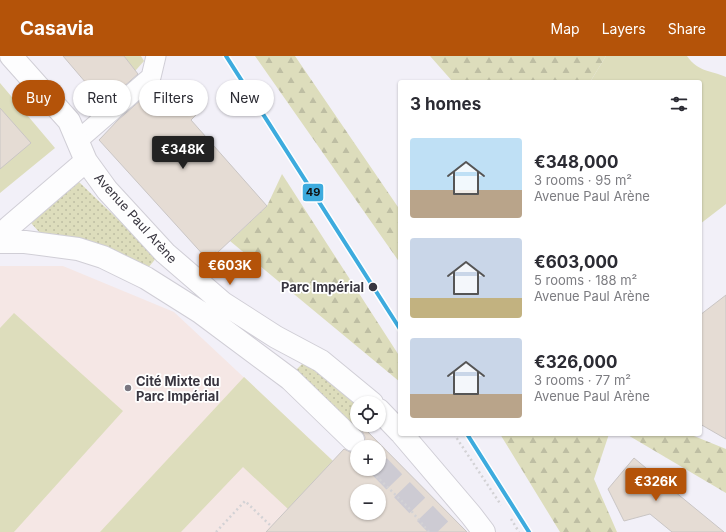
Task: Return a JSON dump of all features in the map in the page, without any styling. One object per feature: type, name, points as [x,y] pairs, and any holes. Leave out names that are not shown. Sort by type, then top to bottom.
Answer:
[{"type":"street","name":"Avenue Paul Arène","points":[[11,56],[69,121],[86,161],[107,190],[165,253],[194,280],[252,322],[321,361],[364,396]]},
{"type":"street","points":[[0,238],[9,227],[86,161]]},
{"type":"street","points":[[0,242],[39,243],[78,249],[102,257],[146,278],[205,315],[290,379],[353,440]]},
{"type":"street","points":[[386,417],[398,430]]},
{"type":"street","points":[[404,436],[484,532]]},
{"type":"lane","points":[[77,141],[151,77],[156,56]]},
{"type":"path","points":[[455,436],[502,506]]},
{"type":"path","points":[[376,476],[408,508],[429,532]]},
{"type":"path","points":[[216,532],[245,501],[271,526]]},
{"type":"path","points":[[506,512],[519,532]]},
{"type":"shaded area","name":"Cité Mixte du Parc Impérial","points":[[0,266],[63,266],[174,312],[358,484],[350,484],[350,520],[386,520],[386,517],[409,532],[0,532]]},
{"type":"green space","points":[[124,56],[141,56],[144,61],[127,80],[109,80],[129,63]]},
{"type":"green space","points":[[255,56],[295,56],[398,207],[398,260],[274,83],[274,80],[272,80]]},
{"type":"green space","points":[[430,56],[606,56],[591,80],[451,80]]},
{"type":"green space","points":[[606,56],[687,56],[700,68],[726,77],[726,204],[702,222],[702,80],[591,80]]},
{"type":"green space","points":[[0,83],[12,97],[12,116],[28,116],[55,148],[0,193]]},
{"type":"green space","points":[[282,174],[398,354],[398,380],[230,241],[267,206]]},
{"type":"green space","points":[[79,182],[157,257],[148,268],[96,246],[40,233],[31,223]]},
{"type":"green space","points":[[14,313],[123,411],[14,532],[0,532],[0,328]]},
{"type":"green space","points":[[304,362],[350,398],[350,425],[294,372]]},
{"type":"green space","points":[[244,377],[333,461],[288,509],[243,467],[181,532],[100,532]]},
{"type":"green space","points":[[501,436],[608,436],[594,479],[617,532],[560,532]]},
{"type":"green space","points":[[629,436],[694,436],[726,449],[726,493]]},
{"type":"building","points":[[63,56],[124,56],[138,74],[131,80],[84,80]]},
{"type":"building","points":[[139,102],[139,116],[195,116],[191,120],[267,206],[217,253],[215,252],[207,259],[99,140],[123,116],[131,116],[131,109]]},
{"type":"building","points":[[0,108],[31,143],[0,169]]},
{"type":"building","points":[[726,295],[726,439],[702,425],[702,313]]},
{"type":"building","points":[[362,432],[368,432],[376,440],[364,440],[365,437]]},
{"type":"building","points":[[344,449],[350,452],[350,476],[386,476],[386,450],[467,532],[266,532]]},
{"type":"building","points":[[634,458],[724,532],[672,532],[650,514],[624,521],[608,489]]},
{"type":"tunnel","points":[[386,473],[443,532]]},
{"type":"transit line","name":"49","points":[[226,56],[398,326]]},
{"type":"transit line","name":"49","points":[[468,436],[529,532]]},
{"type":"place","name":"Parc Impérial","points":[[373,287]]},
{"type":"place","name":"Cité Mixte du Parc Impérial","points":[[128,388]]}]
